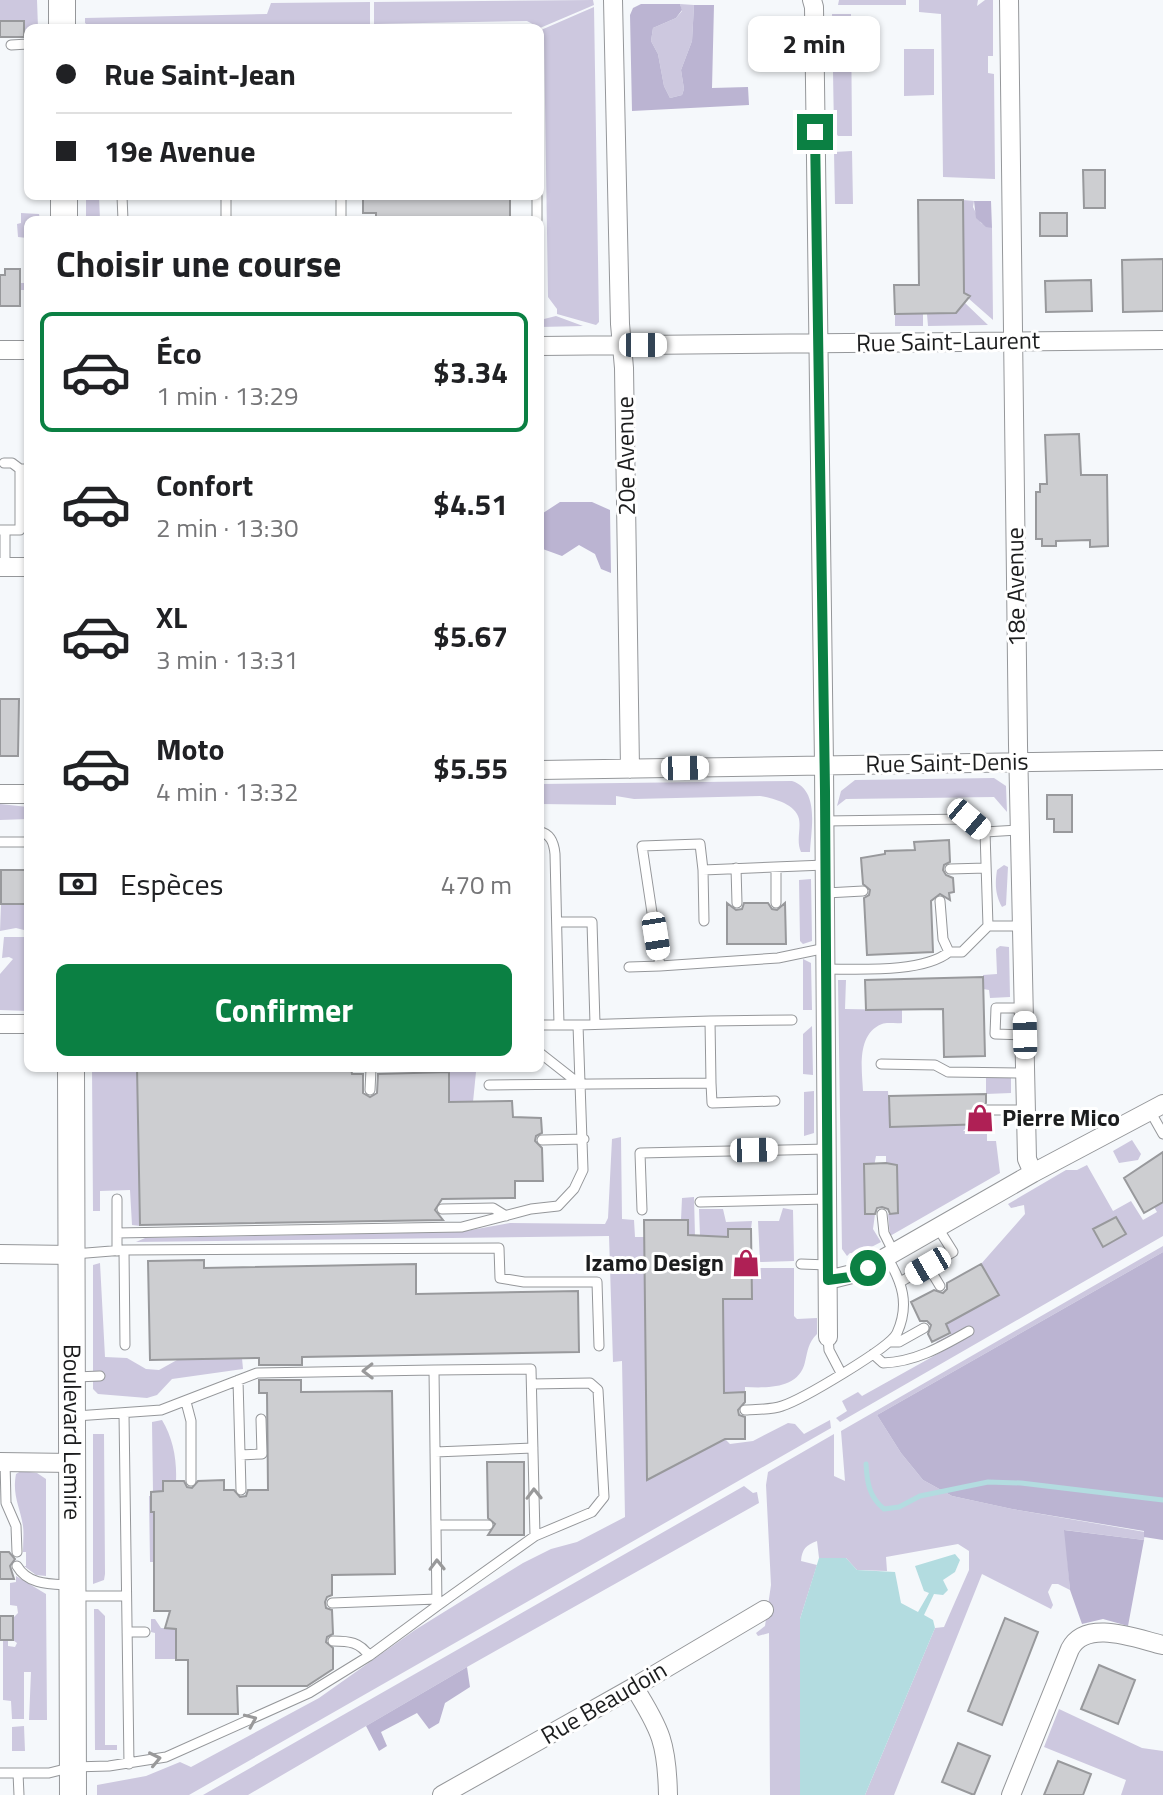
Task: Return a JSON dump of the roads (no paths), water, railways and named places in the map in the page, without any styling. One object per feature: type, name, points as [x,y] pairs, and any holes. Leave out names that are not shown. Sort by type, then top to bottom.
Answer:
[{"type":"main road","points":[[62,0],[62,24]]},
{"type":"main road","name":"Boulevard Lemire","points":[[71,1072],[73,1795]]},
{"type":"street","name":"20e Avenue","points":[[613,0],[630,769]]},
{"type":"street","points":[[812,0],[826,893],[828,1337]]},
{"type":"street","name":"18e Avenue","points":[[1009,0],[1025,1073],[1027,1159],[1033,1173]]},
{"type":"street","name":"Rue Saint-Laurent","points":[[544,346],[1163,340]]},
{"type":"street","points":[[0,350],[24,350]]},
{"type":"street","points":[[2,567],[24,567]]},
{"type":"street","name":"Rue Saint-Denis","points":[[544,770],[1163,760]]},
{"type":"street","points":[[0,794],[24,794]]},
{"type":"street","points":[[0,1024],[24,1024]]},
{"type":"street","points":[[828,1272],[850,1277],[1157,1107]]},
{"type":"street","points":[[0,1254],[72,1255]]},
{"type":"street","points":[[3,1462],[72,1463]]},
{"type":"street","name":"Rue Beaudoin","points":[[442,1795],[764,1610]]},
{"type":"street","points":[[1011,1795],[1073,1643],[1081,1636],[1101,1633],[1163,1645]]},
{"type":"street","points":[[634,1687],[663,1738],[668,1795]]},
{"type":"lane","points":[[11,45],[24,44]]},
{"type":"lane","points":[[2,567],[2,530],[20,530],[24,469],[4,463]]},
{"type":"lane","points":[[825,821],[969,819],[985,832],[1021,830]]},
{"type":"lane","points":[[985,832],[988,926]]},
{"type":"lane","points":[[544,833],[555,849],[559,1025]]},
{"type":"lane","points":[[0,842],[24,842]]},
{"type":"lane","points":[[660,966],[642,846],[700,844],[704,921]]},
{"type":"lane","points":[[703,870],[825,865]]},
{"type":"lane","points":[[776,867],[776,903]]},
{"type":"lane","points":[[736,868],[737,903]]},
{"type":"lane","points":[[950,869],[986,868]]},
{"type":"lane","points":[[826,893],[863,891]]},
{"type":"lane","points":[[940,901],[943,939],[949,952]]},
{"type":"lane","points":[[557,922],[592,922],[595,1024]]},
{"type":"lane","points":[[826,969],[922,964],[941,959],[949,952],[962,952],[988,926],[1023,926]]},
{"type":"lane","points":[[629,967],[778,958],[826,948]]},
{"type":"lane","points":[[1024,1008],[996,1008],[995,1034],[1025,1035]]},
{"type":"lane","points":[[984,1017],[995,1017]]},
{"type":"lane","points":[[544,1025],[792,1020]]},
{"type":"lane","points":[[710,1021],[712,1103],[775,1101]]},
{"type":"lane","points":[[117,1233],[462,1227],[564,1203],[583,1170],[578,1025]]},
{"type":"lane","points":[[544,1056],[582,1086]]},
{"type":"lane","points":[[881,1064],[935,1065],[948,1072],[1025,1073]]},
{"type":"lane","points":[[370,1090],[371,1072]]},
{"type":"lane","points":[[489,1085],[711,1083]]},
{"type":"lane","points":[[1157,1107],[1163,1134]]},
{"type":"lane","points":[[987,1110],[1026,1110]]},
{"type":"lane","points":[[542,1140],[584,1139]]},
{"type":"lane","points":[[642,1210],[640,1153],[827,1149]]},
{"type":"lane","points":[[117,1199],[125,1345]]},
{"type":"lane","points":[[700,1202],[828,1199]]},
{"type":"lane","points":[[442,1209],[493,1208],[506,1216]]},
{"type":"lane","points":[[745,1410],[781,1407],[891,1342],[901,1321],[902,1281],[890,1255],[882,1214]]},
{"type":"lane","points":[[902,1281],[953,1252],[938,1228]]},
{"type":"lane","points":[[72,1255],[120,1250],[499,1248],[500,1278],[524,1282],[597,1282],[599,1346]]},
{"type":"lane","points":[[801,1264],[828,1272]]},
{"type":"lane","points":[[928,1266],[940,1286]]},
{"type":"lane","points":[[891,1342],[899,1342],[924,1328]]},
{"type":"lane","points":[[873,1354],[883,1363],[911,1360],[969,1331]]},
{"type":"lane","points":[[828,1337],[829,1350],[841,1373]]},
{"type":"lane","points":[[72,1416],[155,1411],[257,1373],[531,1369],[535,1536]]},
{"type":"lane","points":[[434,1370],[437,1602]]},
{"type":"lane","points":[[72,1377],[100,1376]]},
{"type":"lane","points":[[238,1380],[241,1490]]},
{"type":"lane","points":[[0,1773],[49,1773],[73,1767],[129,1764],[166,1757],[273,1710],[309,1693],[369,1656],[437,1602],[535,1536],[592,1512],[604,1497],[598,1390],[590,1383],[532,1384]]},
{"type":"lane","points":[[186,1402],[191,1421],[191,1481]]},
{"type":"lane","points":[[124,1414],[129,1764]]},
{"type":"lane","points":[[240,1455],[262,1454],[261,1419]]},
{"type":"lane","points":[[435,1452],[533,1448]]},
{"type":"lane","points":[[3,1462],[4,1510],[16,1526],[17,1552]]},
{"type":"lane","points":[[436,1525],[488,1525]]},
{"type":"lane","points":[[17,1566],[22,1574],[40,1583],[126,1596]]},
{"type":"lane","points":[[332,1603],[437,1602]]},
{"type":"lane","points":[[127,1632],[145,1632]]},
{"type":"lane","points":[[333,1641],[355,1642],[369,1656]]},
{"type":"lane","points":[[18,1773],[19,1795]]},
{"type":"water","points":[[955,1554],[960,1560],[955,1572],[943,1580],[948,1590],[943,1595],[934,1594],[924,1615],[933,1620],[935,1628],[865,1795],[800,1795],[800,1619],[819,1558],[846,1558],[857,1570],[895,1572],[901,1603],[918,1612],[929,1593],[924,1591],[915,1566]]},
{"type":"waterway","points":[[866,1464],[870,1489],[884,1509],[899,1507],[920,1496],[988,1482],[1163,1500]]},
{"type":"place","name":"Pierre Mico","points":[[980,1118]]},
{"type":"place","name":"Izamo Design","points":[[746,1263]]}]
